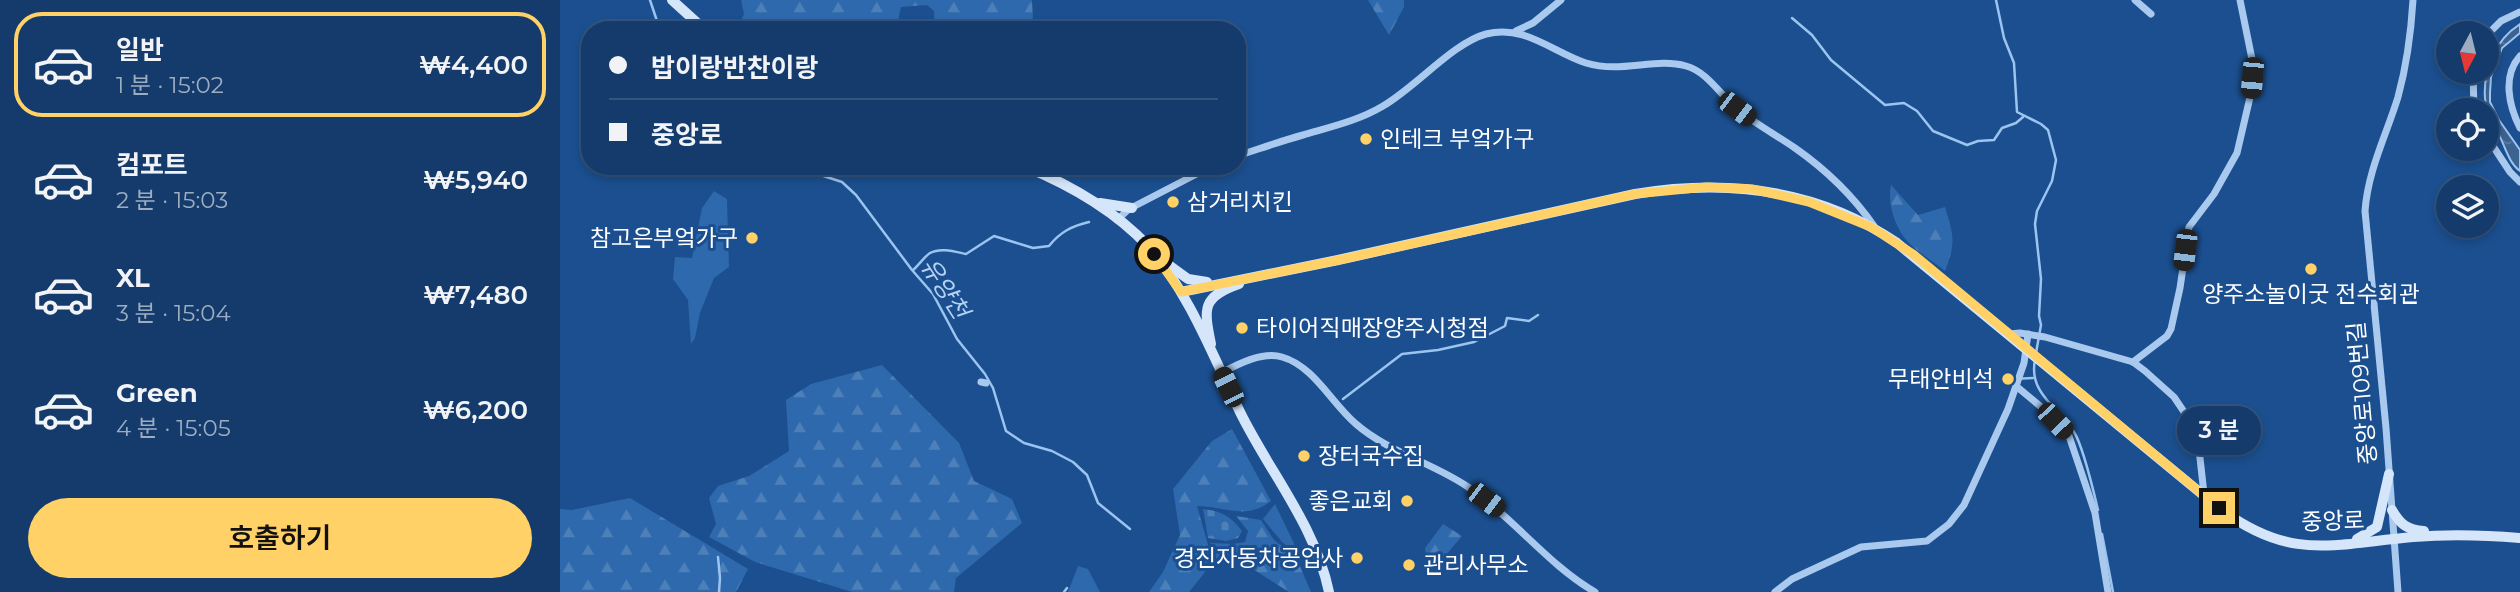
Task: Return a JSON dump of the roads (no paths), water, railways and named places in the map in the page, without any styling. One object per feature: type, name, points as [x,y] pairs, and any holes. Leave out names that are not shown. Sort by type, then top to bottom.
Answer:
[{"type":"main road","points":[[672,0],[695,21]]},
{"type":"main road","points":[[1042,175],[1108,206],[1132,208]]},
{"type":"main road","name":"중앙로","points":[[1181,292],[1574,207],[1680,188],[1734,187],[1771,192],[1828,209],[1876,230],[1923,262],[2236,520],[2267,536],[2300,545],[2334,546],[2416,536],[2519,538]]},
{"type":"main road","points":[[1089,199],[1130,229],[1154,254],[1181,292],[1241,414],[1306,526],[1326,576],[1329,592]]},
{"type":"main road","points":[[1154,254],[1188,279],[1201,282],[1238,280]]},
{"type":"main road","points":[[1215,360],[1205,317],[1209,302],[1232,287],[1278,272]]},
{"type":"main road","points":[[2334,546],[2360,538],[2377,527],[2389,474]]},
{"type":"main road","points":[[2392,510],[2401,524],[2415,530],[2455,531],[2490,537]]},
{"type":"street","points":[[1513,32],[1533,23],[1561,0]]},
{"type":"street","points":[[2135,0],[2151,14]]},
{"type":"street","points":[[2133,362],[2167,336],[2171,329],[2189,227],[2214,194],[2237,153],[2251,93],[2253,64],[2253,52],[2240,0]]},
{"type":"street","name":"중앙로109번길","points":[[2394,539],[2365,211],[2369,176],[2397,99],[2406,65],[2413,0]]},
{"type":"street","points":[[2499,23],[2520,12]]},
{"type":"street","points":[[1246,153],[1367,115],[1406,91],[1469,40],[1489,34],[1513,32],[1526,35],[1593,65],[1621,68],[1674,64],[1695,69],[1737,109],[1824,171],[1860,207],[1876,230]]},
{"type":"street","points":[[2520,56],[2512,65],[2509,77],[2514,114],[2520,128]]},
{"type":"street","points":[[2499,155],[2520,182]]},
{"type":"street","points":[[1117,220],[1132,208],[1195,175]]},
{"type":"street","points":[[2009,334],[2032,334],[2133,362],[2174,397],[2193,422],[2199,437],[2204,494]]},
{"type":"street","points":[[1775,592],[1792,579],[1861,547],[1893,542],[1920,542],[1941,532],[1955,518],[1964,505],[2024,363],[2033,354],[2032,334]]},
{"type":"street","points":[[1221,373],[1262,356],[1279,356],[1297,363],[1357,425],[1470,488],[1503,513],[1556,565],[1595,592]]},
{"type":"street","points":[[2016,386],[2040,405],[2069,436],[2095,513],[2108,592]]},
{"type":"street","name":"중앙로","points":[[2394,539],[2398,592]]},
{"type":"water","points":[[2520,24],[2520,33],[2502,48],[2499,56],[2499,44]]},
{"type":"water","points":[[2485,84],[2491,84],[2490,98],[2486,98]]},
{"type":"water","points":[[2499,120],[2520,150],[2520,171],[2499,135]]},
{"type":"waterway","name":"유양천","points":[[650,0],[657,21]]},
{"type":"waterway","points":[[1996,0],[2004,38],[2014,63],[2017,112],[2048,130],[2056,160],[2052,181],[2037,211],[2035,224],[2041,279],[2041,325],[2036,353]]},
{"type":"waterway","points":[[1792,18],[1812,35],[1831,60],[1885,105],[1904,103],[1917,111],[1933,131],[1967,145],[1994,140],[2002,128],[2023,117]]},
{"type":"waterway","name":"유양천","points":[[821,175],[842,182],[856,195],[933,294],[957,339],[993,388],[1006,431],[1024,443],[1052,451],[1073,462],[1087,475],[1098,503],[1130,529]]},
{"type":"waterway","points":[[913,270],[934,251],[966,254],[994,236],[1033,248],[1049,246],[1067,230],[1089,222]]},
{"type":"waterway","points":[[1343,399],[1402,354],[1474,342],[1505,326],[1507,318],[1529,321],[1538,315]]},
{"type":"waterway","points":[[2035,360],[2034,372],[2040,391],[2068,423],[2077,439],[2098,510]]},
{"type":"waterway","points":[[2013,379],[2033,378]]},
{"type":"waterway","points":[[2102,534],[2113,592]]},
{"type":"waterway","points":[[718,557],[719,592]]},
{"type":"waterway","name":"유양천","points":[[1064,592],[1067,588]]},
{"type":"place","name":"인테크 부엌가구","points":[[1366,139]]},
{"type":"place","name":"삼거리치킨","points":[[1173,202]]},
{"type":"place","name":"참고은부엌가구","points":[[752,238]]},
{"type":"place","name":"양주소놀이굿 전수회관","points":[[2311,269]]},
{"type":"place","name":"타이어직매장양주시청점","points":[[1242,328]]},
{"type":"place","name":"무태안비석","points":[[2008,379]]},
{"type":"place","name":"장터국수집","points":[[1304,456]]},
{"type":"place","name":"좋은교회","points":[[1407,501]]},
{"type":"place","name":"경진자동차공업사","points":[[1357,558]]},
{"type":"place","name":"관리사무소","points":[[1409,565]]}]
